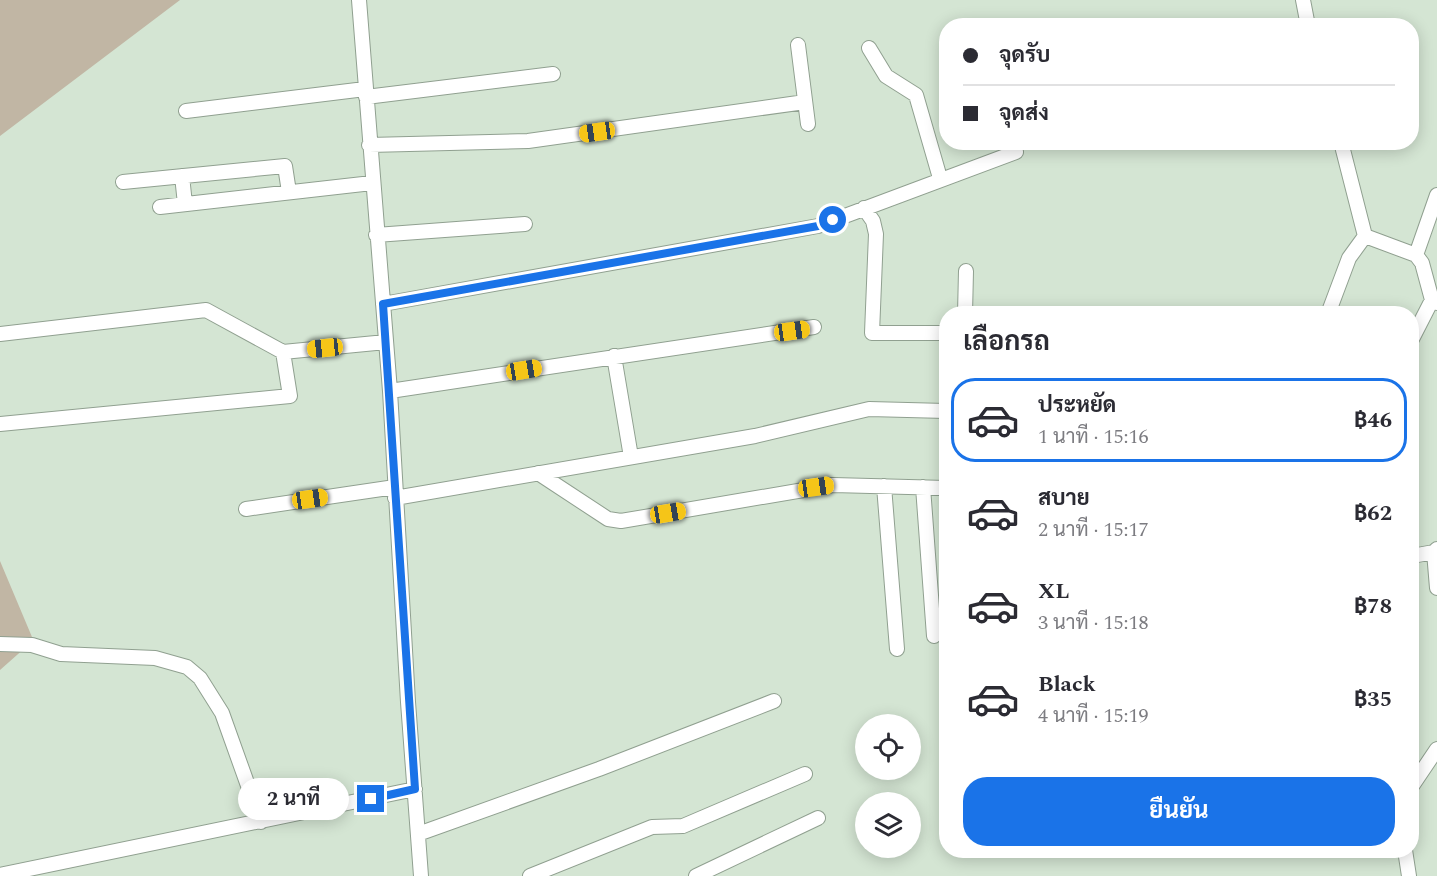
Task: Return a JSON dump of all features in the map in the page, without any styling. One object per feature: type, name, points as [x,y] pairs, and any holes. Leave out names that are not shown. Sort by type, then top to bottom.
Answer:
[{"type":"street","points":[[359,0],[390,392],[421,876]]},
{"type":"street","points":[[1303,0],[1306,18]]},
{"type":"street","points":[[798,45],[808,124]]},
{"type":"street","points":[[869,48],[886,76],[916,95],[940,178]]},
{"type":"street","points":[[186,111],[554,74]]},
{"type":"street","points":[[369,145],[528,141],[805,102]]},
{"type":"street","points":[[1343,150],[1365,236]]},
{"type":"street","points":[[383,304],[818,226],[940,178],[1016,152]]},
{"type":"street","points":[[123,182],[285,166],[289,192]]},
{"type":"street","points":[[182,176],[184,204]]},
{"type":"street","points":[[160,207],[372,183]]},
{"type":"street","points":[[1416,255],[1437,195]]},
{"type":"street","points":[[864,208],[873,221],[876,234],[872,333],[939,333]]},
{"type":"street","points":[[376,235],[525,224]]},
{"type":"street","points":[[1365,236],[1416,255],[1422,263],[1434,302],[1419,327]]},
{"type":"street","points":[[1331,306],[1349,258],[1365,236]]},
{"type":"street","points":[[966,271],[966,306]]},
{"type":"street","points":[[0,334],[206,310],[284,352],[386,342]]},
{"type":"street","points":[[390,392],[814,327]]},
{"type":"street","points":[[0,424],[290,396],[284,352]]},
{"type":"street","points":[[614,356],[632,457]]},
{"type":"street","points":[[246,509],[395,493],[538,473],[755,436],[869,409],[939,411]]},
{"type":"street","points":[[538,473],[608,519],[621,520],[833,485],[939,488]]},
{"type":"street","points":[[884,486],[897,648]]},
{"type":"street","points":[[922,487],[934,636]]},
{"type":"street","points":[[1419,554],[1436,550],[1437,588]]},
{"type":"street","points":[[0,644],[32,645],[61,654],[155,658],[187,667],[200,678],[222,713],[261,822]]},
{"type":"street","points":[[418,834],[545,789],[774,701]]},
{"type":"street","points":[[1419,776],[1437,749]]},
{"type":"street","points":[[530,876],[652,827],[683,825],[805,774]]},
{"type":"street","points":[[0,875],[415,789]]},
{"type":"street","points":[[696,876],[818,818]]},
{"type":"street","points":[[1406,858],[1409,876]]},
{"type":"shaded area","points":[[0,0],[180,0],[0,136]]},
{"type":"shaded area","points":[[0,561],[32,637],[26,647],[0,670]]},
{"type":"route","points":[[371,799],[415,789],[383,304],[818,226],[833,220]]}]
